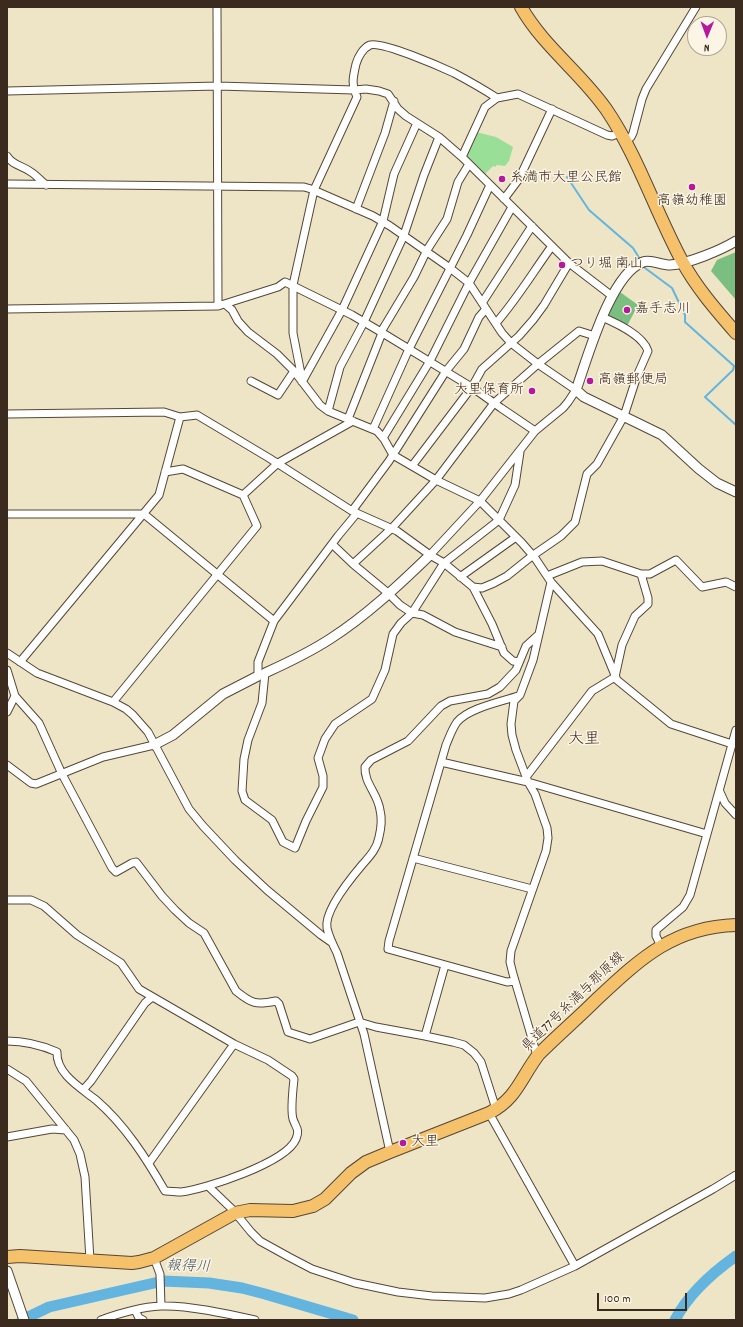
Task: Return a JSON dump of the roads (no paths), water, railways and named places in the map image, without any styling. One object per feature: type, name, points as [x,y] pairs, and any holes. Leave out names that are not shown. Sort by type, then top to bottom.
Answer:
[{"type":"main road","points":[[521,7],[543,39],[606,109],[622,137],[682,262],[707,300],[736,333]]},
{"type":"main road","name":"県道77号糸満与那原線","points":[[7,1257],[20,1256],[132,1263],[140,1262],[154,1258],[235,1213],[250,1210],[293,1211],[313,1206],[325,1199],[357,1168],[376,1157],[493,1111],[503,1105],[513,1094],[530,1065],[539,1054],[633,966],[661,946],[695,932],[721,926],[736,925]]},
{"type":"street","points":[[217,7],[218,186],[222,305]]},
{"type":"street","points":[[462,157],[485,107],[497,98],[518,94],[607,135],[631,137],[646,89],[696,7]]},
{"type":"street","points":[[302,382],[293,333],[293,285],[314,190],[357,97],[352,84],[358,58],[370,45],[396,50],[453,73],[497,98]]},
{"type":"street","points":[[7,91],[218,86],[354,90],[366,89],[380,91],[388,94],[398,109],[440,138],[462,157],[569,263],[612,296]]},
{"type":"street","points":[[356,209],[385,133],[394,101]]},
{"type":"street","points":[[504,200],[519,179],[552,109]]},
{"type":"street","points":[[302,382],[342,310],[382,221],[394,174],[417,123]]},
{"type":"street","points":[[328,411],[340,367],[364,322],[404,235],[424,175],[440,138]]},
{"type":"street","points":[[7,156],[14,163],[30,171],[46,185]]},
{"type":"street","points":[[243,495],[278,463],[350,420],[382,332],[414,277],[427,250],[447,219],[458,182],[469,164]]},
{"type":"street","points":[[7,184],[304,186],[314,190],[382,221],[427,250],[468,283],[502,333],[511,343],[584,397],[662,435],[716,483],[736,492]]},
{"type":"street","points":[[373,429],[409,349],[490,185]]},
{"type":"street","points":[[383,438],[430,362],[468,283],[512,207]]},
{"type":"street","points":[[521,450],[515,485],[499,520],[444,563],[412,613],[401,623],[393,634],[385,670],[372,699],[335,724],[325,739],[318,758],[323,787],[306,820],[295,848],[283,842],[272,820],[245,800],[242,791],[244,759],[248,740],[262,703],[261,675],[258,662],[274,621],[355,512],[446,371],[464,349],[484,306],[532,226]]},
{"type":"street","points":[[7,765],[31,783],[36,784],[104,757],[154,745],[173,735],[223,694],[304,654],[330,639],[388,593],[430,555],[480,501],[536,431],[566,405],[576,390],[602,317],[612,296],[635,266],[644,262],[669,265],[682,262],[720,250],[736,241]]},
{"type":"street","points":[[496,323],[514,302],[552,246]]},
{"type":"street","points":[[412,466],[472,387],[482,369],[511,343],[533,320],[544,305],[569,263]]},
{"type":"street","points":[[7,309],[222,305],[278,287],[285,282],[342,310],[382,332],[472,387],[536,431]]},
{"type":"street","points":[[222,305],[232,310],[238,321],[248,332],[277,354],[294,371],[320,405],[328,411],[377,431],[393,455],[436,480],[480,501],[516,537],[549,579],[598,634],[617,680],[671,724],[732,744]]},
{"type":"street","points":[[473,587],[482,588],[507,576],[561,536],[575,522],[587,474],[597,464],[624,416],[637,376],[648,349],[629,331],[602,317]]},
{"type":"street","points":[[353,564],[392,528],[436,480],[494,403],[538,364],[579,332],[595,336]]},
{"type":"street","points":[[251,380],[278,395],[294,371]]},
{"type":"street","points":[[7,414],[164,412],[180,417],[196,415],[278,463],[355,512],[392,528],[444,563],[473,587],[492,624],[504,653],[512,661],[519,662]]},
{"type":"street","points":[[20,662],[159,494],[180,417]]},
{"type":"street","points":[[113,702],[258,526],[243,495],[183,469],[165,472]]},
{"type":"street","points":[[7,514],[144,514],[274,621]]},
{"type":"street","points":[[460,577],[516,537]]},
{"type":"street","points":[[332,544],[353,564],[388,593],[400,606],[412,613],[423,615],[455,632],[502,647]]},
{"type":"street","points":[[549,579],[582,562],[602,561],[641,574],[650,574],[676,560],[702,587],[726,582],[736,587]]},
{"type":"street","points":[[527,779],[592,691],[615,677],[622,645],[635,616],[648,604],[648,598],[641,574]]},
{"type":"street","points":[[539,1054],[536,1052],[515,981],[510,962],[510,951],[546,851],[548,834],[535,794],[527,779],[514,742],[512,730],[514,701],[520,695],[533,660],[550,592],[549,579]]},
{"type":"street","points":[[390,1152],[364,1034],[327,927],[327,920],[330,910],[353,876],[374,852],[379,837],[380,810],[366,778],[364,771],[366,764],[380,754],[408,741],[441,706],[450,701],[495,691],[508,680],[516,670],[526,646],[538,636]]},
{"type":"street","points":[[7,653],[46,678],[113,702],[133,714],[148,732],[189,809],[203,826],[235,860],[267,890],[331,942]]},
{"type":"street","points":[[7,670],[15,696],[39,723],[62,774],[112,868],[116,872],[132,862],[136,862],[162,896],[175,910],[189,923],[204,933],[236,992],[255,1003],[260,1004],[276,1002],[279,1004],[288,1032],[310,1039],[359,1022],[376,1028],[459,1043],[469,1048],[474,1053],[481,1062],[493,1111],[575,1266]]},
{"type":"street","points":[[515,981],[507,982],[388,949],[413,858],[451,732],[457,722],[465,716],[481,708],[520,695]]},
{"type":"street","points":[[7,712],[15,696]]},
{"type":"street","points":[[661,946],[656,936],[656,930],[683,907],[690,895],[706,834],[720,792],[736,730]]},
{"type":"street","points":[[441,762],[527,779],[706,834]]},
{"type":"street","points":[[720,792],[725,803],[736,815]]},
{"type":"street","points":[[413,858],[532,889]]},
{"type":"street","points":[[7,900],[31,900],[44,906],[77,935],[121,963],[139,989],[234,1044],[258,1055],[292,1076],[294,1079],[293,1119],[298,1127],[296,1138],[288,1150],[279,1157],[260,1167],[208,1186],[179,1192],[165,1191],[149,1163],[109,1112],[72,1081],[60,1065],[57,1059],[57,1052],[38,1045],[20,1041],[7,1041]]},
{"type":"street","points":[[425,1036],[445,965]]},
{"type":"street","points":[[84,1090],[145,1003],[152,997]]},
{"type":"street","points":[[149,1163],[234,1044]]},
{"type":"street","points":[[7,1069],[26,1081],[74,1140],[80,1154],[85,1177],[90,1260]]},
{"type":"street","points":[[7,1136],[52,1129],[66,1130]]},
{"type":"street","points":[[208,1186],[260,1241],[301,1264],[355,1283],[398,1292],[463,1298],[496,1296],[522,1290],[575,1266],[736,1175]]},
{"type":"street","points":[[154,1258],[160,1274],[161,1304]]},
{"type":"street","points":[[7,1271],[24,1320]]},
{"type":"street","points":[[101,1320],[127,1311],[161,1304],[192,1308],[255,1320]]},
{"type":"street","points":[[135,1310],[139,1318],[143,1320]]},
{"type":"waterway","points":[[567,177],[589,210],[633,248],[641,261]]},
{"type":"waterway","points":[[643,265],[672,288],[685,315],[685,322],[734,366],[733,370],[705,397],[736,425]]},
{"type":"waterway","name":"報得川","points":[[675,1320],[694,1292],[718,1269],[736,1256]]},
{"type":"waterway","name":"報得川","points":[[22,1320],[49,1307],[163,1281],[209,1283],[242,1288],[353,1320]]},
{"type":"place","name":"糸満市大里公民館","points":[[502,179]]},
{"type":"place","name":"高嶺幼稚園","points":[[692,187]]},
{"type":"place","name":"つり堀 南山","points":[[562,265]]},
{"type":"place","name":"嘉手志川","points":[[627,310]]},
{"type":"place","name":"高嶺郵便局","points":[[590,381]]},
{"type":"place","name":"大里保育所","points":[[532,391]]},
{"type":"place","name":"大里","points":[[403,1143]]},
{"type":"district","name":"大里","points":[[584,741]]}]
